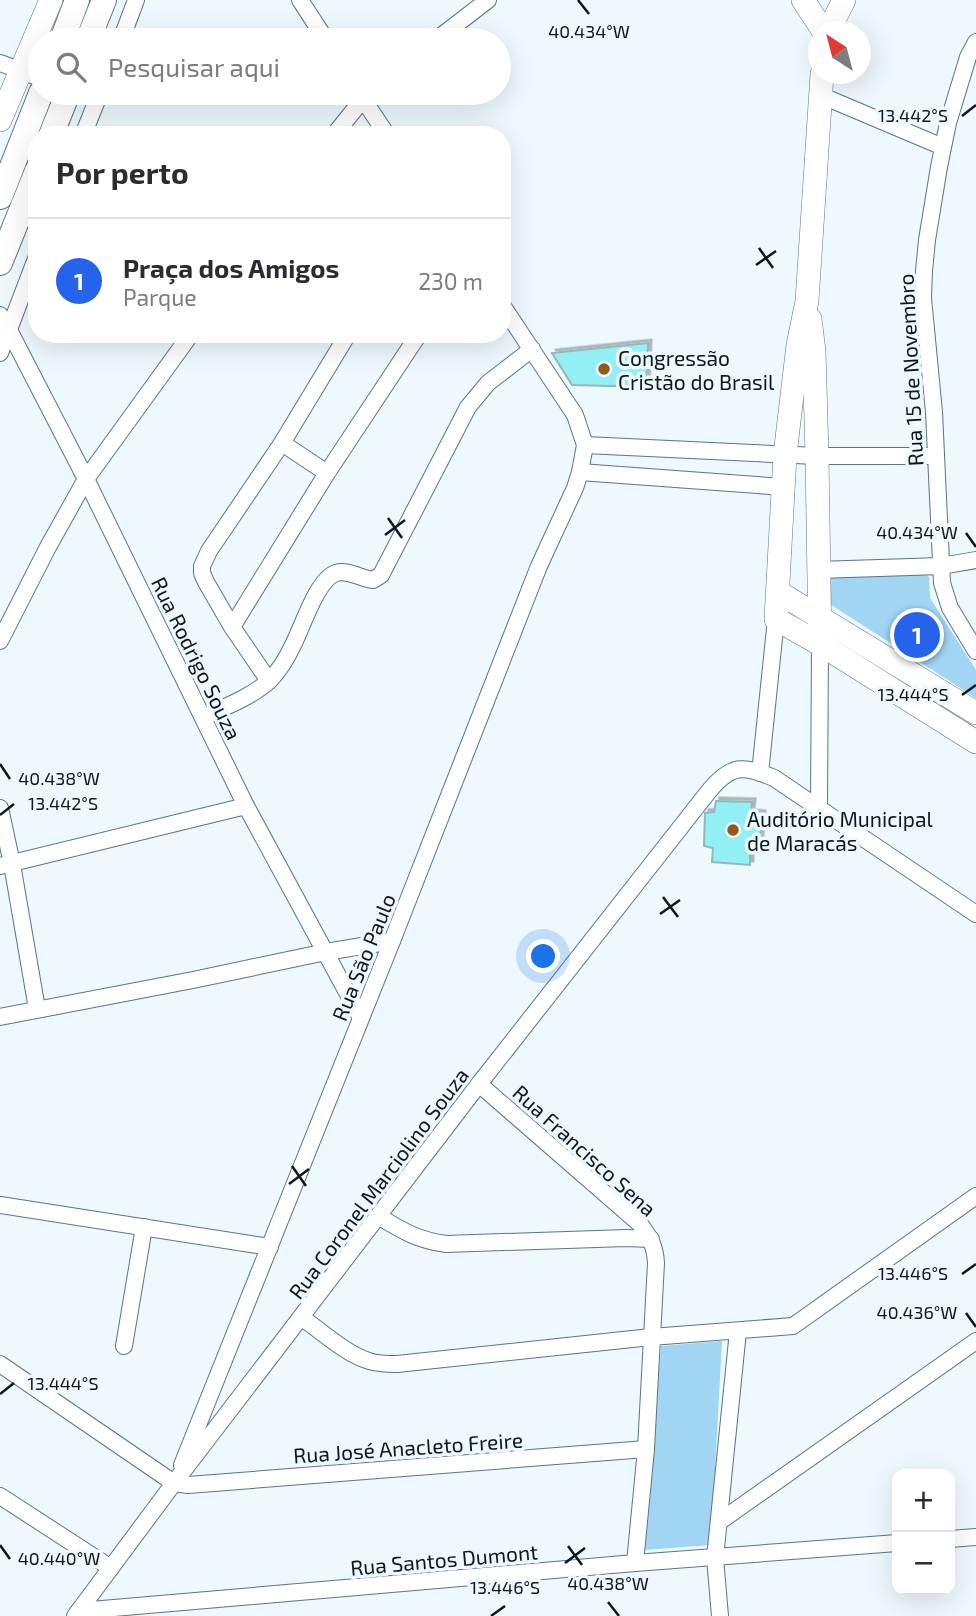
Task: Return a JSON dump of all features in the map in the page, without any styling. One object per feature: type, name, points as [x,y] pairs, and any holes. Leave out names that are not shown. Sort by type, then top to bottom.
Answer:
[{"type":"main road","points":[[39,28],[51,0]]},
{"type":"main road","points":[[66,28],[77,0]]},
{"type":"main road","points":[[803,0],[818,21]]},
{"type":"main road","points":[[832,21],[844,0]]},
{"type":"main road","points":[[91,28],[96,3]]},
{"type":"main road","points":[[0,120],[28,54]]},
{"type":"main road","points":[[821,84],[807,300],[799,335],[785,454],[776,619],[973,734]]},
{"type":"main road","points":[[0,197],[6,163],[35,105]]},
{"type":"main road","points":[[55,126],[63,105]]},
{"type":"main road","points":[[0,263],[28,193]]},
{"type":"main road","points":[[807,300],[812,329],[817,456],[820,644]]},
{"type":"main road","points":[[778,592],[976,713]]},
{"type":"street","points":[[126,28],[136,0]]},
{"type":"street","points":[[300,0],[318,28]]},
{"type":"street","points":[[452,28],[488,0]]},
{"type":"street","name":"Rua 15 de Novembro","points":[[976,42],[968,57],[943,147],[927,240],[924,284],[934,412],[942,583],[950,608],[976,650]]},
{"type":"street","points":[[821,84],[943,147]]},
{"type":"street","points":[[87,126],[95,105]]},
{"type":"street","points":[[341,126],[357,105]]},
{"type":"street","points":[[370,105],[382,126]]},
{"type":"street","points":[[0,353],[28,280]]},
{"type":"street","name":"Rua Rodrigo Souza","points":[[0,315],[86,479],[246,806],[361,1018]]},
{"type":"street","points":[[511,318],[575,415],[584,445],[817,456],[936,456]]},
{"type":"street","points":[[0,640],[86,479],[184,343]]},
{"type":"street","points":[[269,681],[232,627],[206,582],[202,566],[343,343]]},
{"type":"street","points":[[232,627],[411,343]]},
{"type":"street","points":[[203,717],[269,681],[293,646],[318,590],[330,576],[343,572],[373,580],[384,571],[468,407],[488,383],[532,349]]},
{"type":"street","points":[[282,443],[327,473]]},
{"type":"street","name":"Rua São Paulo","points":[[174,1483],[392,941],[539,566],[575,488],[584,445]]},
{"type":"street","points":[[580,472],[783,487]]},
{"type":"street","points":[[817,570],[941,566],[976,560]]},
{"type":"street","points":[[776,619],[760,772],[785,785],[976,914]]},
{"type":"street","points":[[819,808],[820,644]]},
{"type":"street","name":"Rua Coronel Marciolino Souza","points":[[77,1614],[479,1084],[719,779],[735,770],[760,772]]},
{"type":"street","points":[[6,865],[246,806]]},
{"type":"street","points":[[0,808],[6,865],[37,1009]]},
{"type":"street","points":[[0,1017],[392,941]]},
{"type":"street","name":"Rua Francisco Sena","points":[[479,1084],[640,1224],[656,1251],[646,1449],[635,1563]]},
{"type":"street","points":[[302,1318],[351,1353],[366,1360],[397,1364],[651,1337],[793,1326],[976,1196]]},
{"type":"street","points":[[0,1205],[270,1247]]},
{"type":"street","points":[[378,1216],[409,1235],[446,1244],[651,1239]]},
{"type":"street","points":[[124,1346],[144,1227]]},
{"type":"street","points":[[720,1616],[715,1558],[738,1331]]},
{"type":"street","points":[[719,1522],[976,1341]]},
{"type":"street","points":[[0,1364],[174,1483]]},
{"type":"street","name":"Rua José Anacleto Freire","points":[[174,1483],[188,1485],[646,1449]]},
{"type":"street","points":[[0,1496],[111,1568]]},
{"type":"street","points":[[955,1539],[976,1537]]},
{"type":"street","name":"Rua Santos Dumont","points":[[77,1614],[635,1563],[892,1543]]},
{"type":"shaded area","points":[[923,572],[929,577],[930,598],[976,670],[976,698],[825,601],[821,574]]},
{"type":"shaded area","points":[[722,1341],[711,1545],[644,1550],[661,1346]]},
{"type":"building","name":"Congressão Cristão do Brasil","points":[[648,343],[646,387],[572,385],[552,353]]},
{"type":"building","name":"Auditório Municipal de Maracás","points":[[716,801],[752,802],[751,813],[762,814],[759,851],[750,852],[750,865],[712,862],[713,848],[704,846],[705,813],[714,812]]},
{"type":"place","name":"Congressão Cristão do Brasil","points":[[604,369]]},
{"type":"place","name":"Praça dos Amigos","points":[[917,635]]},
{"type":"place","name":"Auditório Municipal de Maracás","points":[[733,830]]}]
